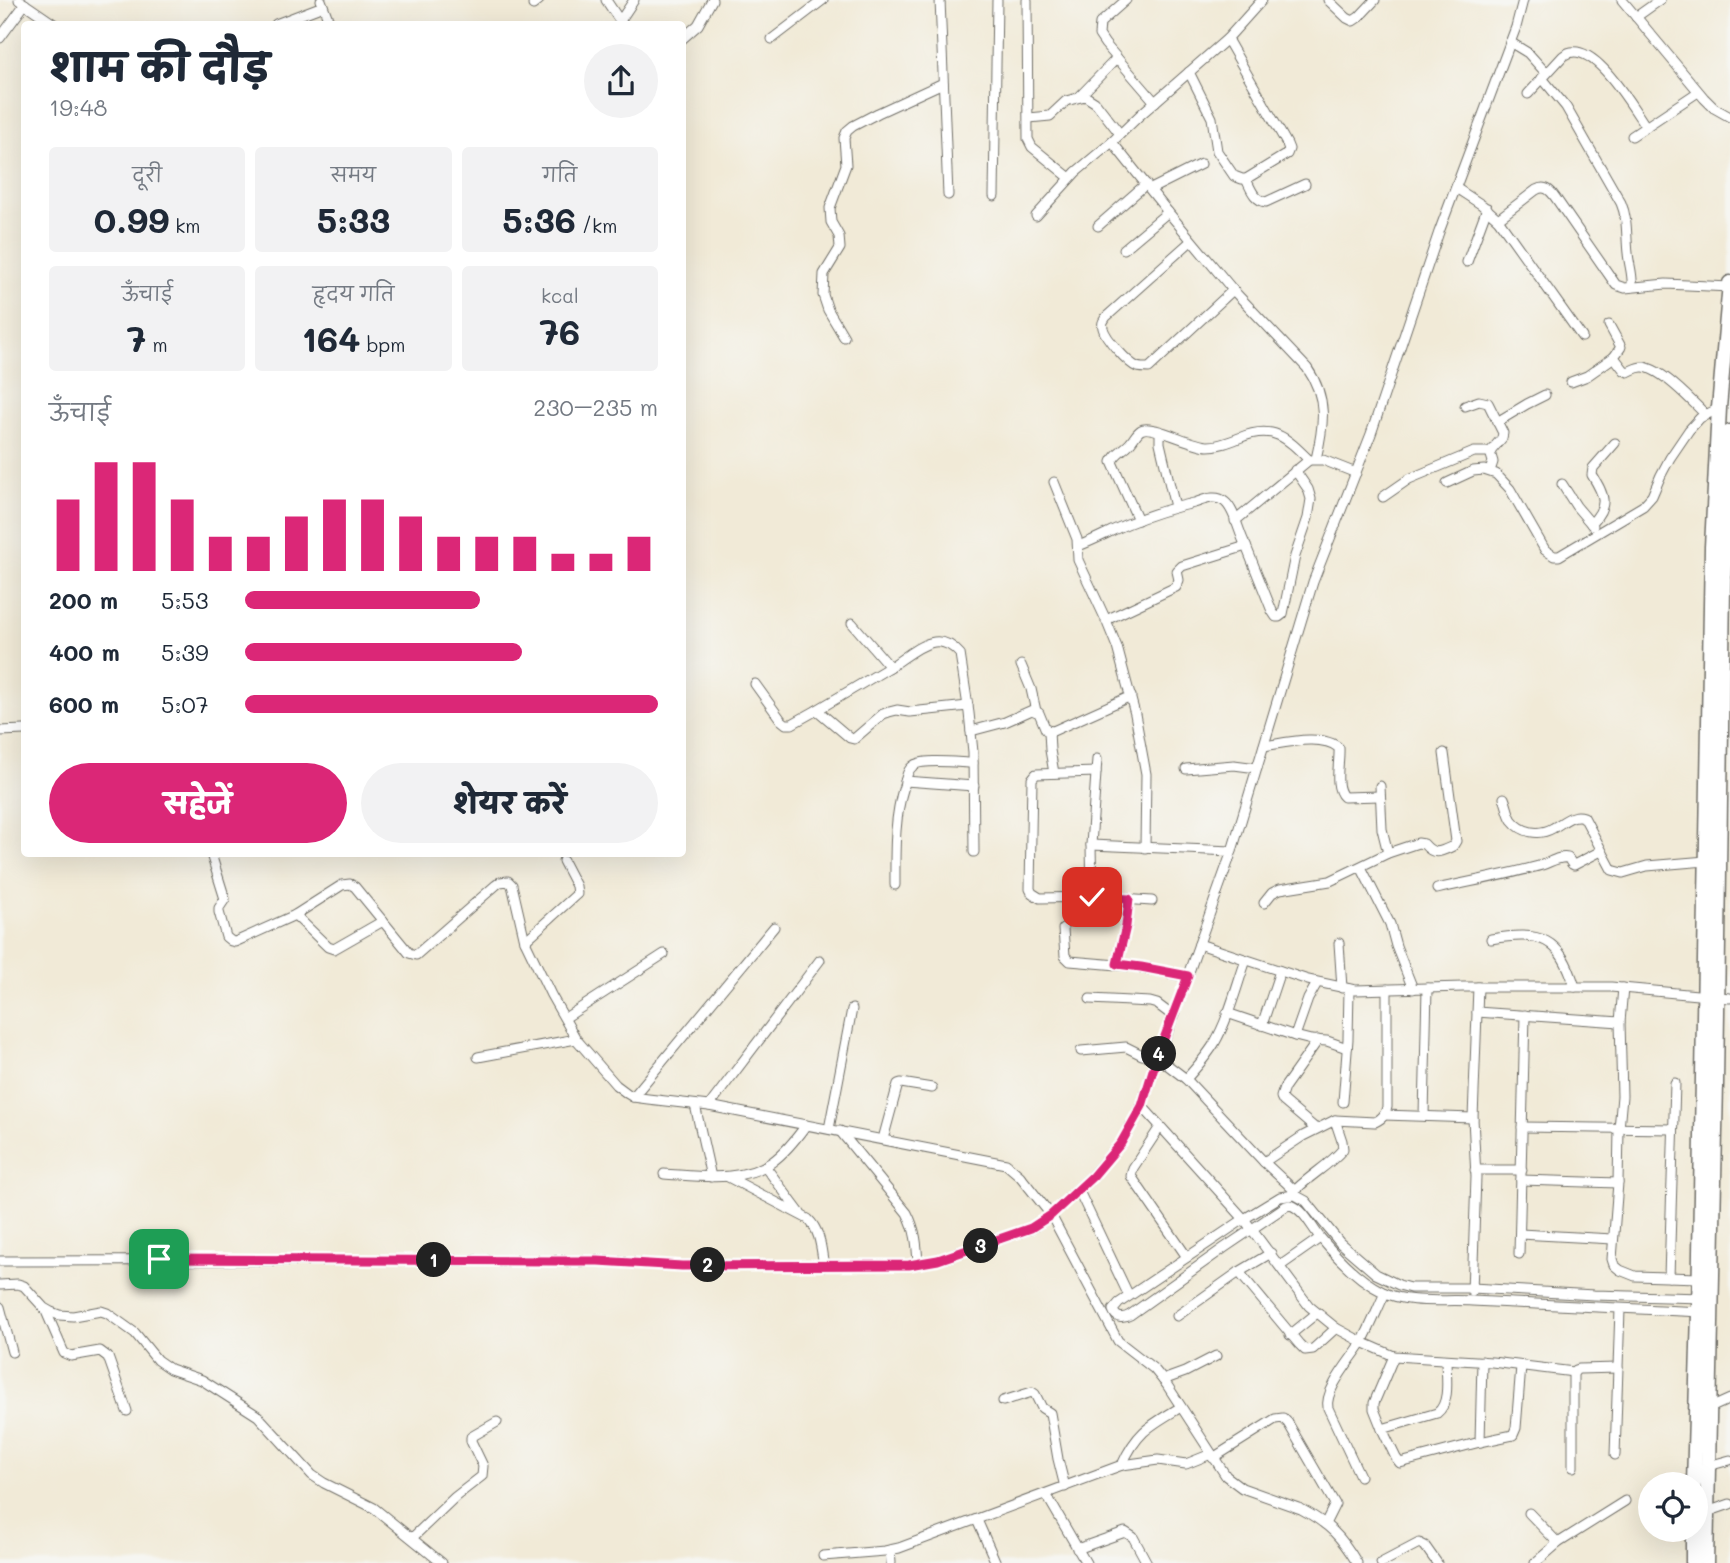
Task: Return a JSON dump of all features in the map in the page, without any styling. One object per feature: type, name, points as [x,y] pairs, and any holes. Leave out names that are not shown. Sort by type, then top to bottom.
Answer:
[{"type":"highway","points":[[1695,1472],[1716,1083],[1718,860],[1712,412],[1730,285]]},
{"type":"highway","points":[[1708,1472],[1705,1305],[1699,1278],[1717,996],[1724,979],[1718,860],[1726,690],[1725,532],[1730,442]]},
{"type":"highway","points":[[1693,1542],[1693,1563]]},
{"type":"highway","points":[[1706,1542],[1706,1563]]},
{"type":"street","points":[[606,0],[620,21]]},
{"type":"street","points":[[622,21],[634,0]]},
{"type":"street","points":[[686,35],[698,24],[712,0]]},
{"type":"street","points":[[772,39],[823,0]]},
{"type":"street","points":[[994,196],[997,0]]},
{"type":"street","points":[[1027,0],[1030,144],[1070,178]]},
{"type":"street","points":[[1126,0],[1104,18],[1098,29],[1101,38],[1155,102]]},
{"type":"street","points":[[1036,216],[1070,178],[1227,39],[1262,0]]},
{"type":"street","points":[[1330,1],[1353,20],[1375,0]]},
{"type":"street","points":[[0,1261],[440,1260],[598,1261],[682,1266],[909,1265],[938,1260],[1031,1228],[1051,1215],[1093,1176],[1121,1143],[1142,1106],[1157,1057],[1232,851],[1313,582],[1371,434],[1439,232],[1523,0]]},
{"type":"street","points":[[1622,0],[1698,92],[1714,108],[1730,117]]},
{"type":"street","points":[[1636,17],[1660,0]]},
{"type":"street","points":[[938,1],[948,195]]},
{"type":"street","points":[[0,38],[22,2],[50,21]]},
{"type":"street","points":[[283,21],[322,3],[329,21]]},
{"type":"street","points":[[1189,72],[1214,124],[1217,151],[1234,176],[1246,179],[1287,154],[1289,149],[1227,39]]},
{"type":"street","points":[[1510,41],[1528,53],[1566,107],[1621,203],[1626,218],[1628,255],[1633,270],[1632,286]]},
{"type":"street","points":[[1528,94],[1569,51],[1582,52],[1601,65],[1646,127]]},
{"type":"street","points":[[1029,118],[1050,116],[1066,101],[1080,96],[1117,58]]},
{"type":"street","points":[[844,337],[828,310],[823,295],[824,274],[840,248],[839,236],[831,222],[830,208],[845,169],[845,134],[850,128],[878,113],[943,83]]},
{"type":"street","points":[[1632,136],[1698,92]]},
{"type":"street","points":[[1080,96],[1092,99],[1121,134]]},
{"type":"street","points":[[1112,142],[1191,241],[1307,368],[1318,385],[1322,424],[1313,460]]},
{"type":"street","points":[[1098,226],[1148,187],[1201,164]]},
{"type":"street","points":[[1246,179],[1258,200],[1266,202],[1306,184]]},
{"type":"street","points":[[1455,188],[1487,208],[1498,219],[1582,337]]},
{"type":"street","points":[[1498,219],[1536,190],[1546,188],[1555,197],[1612,281],[1620,287],[1667,284],[1730,285]]},
{"type":"street","points":[[1466,262],[1487,208]]},
{"type":"street","points":[[1124,249],[1168,212]]},
{"type":"street","points":[[1191,241],[1106,317],[1103,328],[1108,339],[1131,363],[1137,367],[1149,368],[1233,290]]},
{"type":"street","points":[[1571,382],[1587,376],[1614,358],[1621,347],[1609,325]]},
{"type":"street","points":[[1447,483],[1473,471],[1484,470],[1502,479],[1545,550],[1554,556],[1566,553],[1643,506],[1649,501],[1665,466],[1682,439],[1700,418],[1712,412],[1649,369],[1641,367],[1626,372],[1614,358]]},
{"type":"street","points":[[1497,422],[1545,395]]},
{"type":"street","points":[[1465,405],[1479,401],[1488,403],[1503,431],[1503,436],[1490,452]]},
{"type":"street","points":[[1138,520],[1113,468],[1112,458],[1144,428],[1202,446],[1224,443],[1248,434],[1273,433],[1283,437],[1313,460]]},
{"type":"street","points":[[1160,432],[1160,443],[1175,508]]},
{"type":"street","points":[[1591,524],[1600,514],[1603,504],[1603,496],[1592,475],[1593,467],[1615,443]]},
{"type":"street","points":[[1383,497],[1409,479],[1474,452],[1490,452]]},
{"type":"street","points":[[1490,452],[1493,462],[1490,471]]},
{"type":"street","points":[[1235,521],[1295,470],[1313,460],[1323,460],[1356,473]]},
{"type":"street","points":[[1078,546],[1138,520],[1216,498],[1228,505],[1272,611],[1279,617],[1283,614],[1292,567],[1308,518],[1311,499],[1295,470]]},
{"type":"street","points":[[1054,482],[1077,539],[1077,560],[1117,647],[1130,696],[1146,774],[1145,848]]},
{"type":"street","points":[[1562,484],[1576,506],[1599,532]]},
{"type":"street","points":[[1106,620],[1176,587],[1180,580],[1177,571],[1182,566],[1245,546]]},
{"type":"street","points":[[852,623],[890,667]]},
{"type":"street","points":[[755,684],[781,720],[792,724],[890,667],[927,642],[940,642],[956,649],[960,654],[971,731],[974,852]]},
{"type":"street","points":[[1021,665],[1036,711],[1049,731],[1130,696]]},
{"type":"street","points":[[817,710],[850,738],[854,738],[889,712],[968,705]]},
{"type":"street","points":[[971,731],[1005,722],[1032,710],[1036,711]]},
{"type":"street","points":[[0,731],[21,730]]},
{"type":"street","points":[[1049,731],[1054,773]]},
{"type":"street","points":[[1264,746],[1304,740],[1335,744],[1339,748],[1339,789],[1342,796],[1380,791],[1382,829],[1388,853]]},
{"type":"street","points":[[1264,902],[1280,889],[1330,881],[1388,853],[1418,843],[1434,852],[1455,844],[1444,753]]},
{"type":"street","points":[[1092,897],[1091,845],[1097,759]]},
{"type":"street","points":[[895,885],[894,846],[897,818],[905,781],[912,766],[917,763],[973,763]]},
{"type":"street","points":[[1186,769],[1234,765],[1257,768]]},
{"type":"street","points":[[1096,772],[1037,774],[1032,779],[1030,889],[1040,898],[1092,897],[1152,901]]},
{"type":"street","points":[[905,781],[974,786]]},
{"type":"street","points":[[1504,798],[1511,818],[1519,828],[1528,832],[1544,832],[1576,815],[1584,817],[1612,870],[1623,873],[1647,866],[1718,860]]},
{"type":"street","points":[[1091,845],[1232,851]]},
{"type":"street","points":[[1437,889],[1529,868],[1562,857],[1568,858],[1574,865],[1601,851]]},
{"type":"street","points":[[212,857],[225,896],[225,901],[218,910],[228,940],[235,942],[295,915],[342,885],[350,884],[409,953],[416,955],[496,885],[509,882],[512,885],[525,941],[576,1039],[616,1085],[633,1097],[709,1106],[1006,1164],[1020,1176],[1051,1215],[1118,1340],[1163,1380],[1226,1476],[1233,1483],[1253,1493],[1301,1509],[1325,1524],[1339,1536],[1357,1563]]},
{"type":"street","points":[[525,941],[577,894],[576,886],[563,861]]},
{"type":"street","points":[[1361,867],[1390,924],[1413,989]]},
{"type":"street","points":[[1117,964],[1129,899]]},
{"type":"street","points":[[295,915],[328,947],[334,949],[383,921]]},
{"type":"street","points":[[633,1097],[774,926]]},
{"type":"street","points":[[1063,929],[1065,956],[1072,962],[1117,964],[1188,976]]},
{"type":"street","points":[[1491,939],[1523,935],[1550,943],[1557,948],[1570,970],[1575,987]]},
{"type":"street","points":[[1339,943],[1345,989],[1347,1048],[1343,1102]]},
{"type":"street","points":[[1199,944],[1317,983],[1345,989],[1575,987],[1717,996]]},
{"type":"street","points":[[565,1018],[664,954]]},
{"type":"street","points":[[709,1106],[820,960]]},
{"type":"street","points":[[1186,1079],[1215,1043],[1246,960]]},
{"type":"street","points":[[1262,1025],[1280,971]]},
{"type":"street","points":[[1295,1036],[1308,999],[1317,983]]},
{"type":"street","points":[[1472,1301],[1475,1171],[1473,1118],[1478,987]]},
{"type":"street","points":[[1424,1116],[1427,988]]},
{"type":"street","points":[[1623,988],[1620,1022],[1622,1096],[1612,1259],[1620,1270],[1635,1276],[1699,1278]]},
{"type":"street","points":[[1264,1162],[1296,1140],[1335,1120],[1376,1122],[1384,1115],[1387,1107],[1387,989]]},
{"type":"street","points":[[1090,999],[1150,1002],[1173,1016]]},
{"type":"street","points":[[829,1129],[852,1009]]},
{"type":"street","points":[[1477,1012],[1620,1022]]},
{"type":"street","points":[[1227,1013],[1295,1036],[1327,1041],[1347,1048]]},
{"type":"street","points":[[1519,1254],[1525,1015]]},
{"type":"street","points":[[478,1057],[576,1039]]},
{"type":"street","points":[[1316,1129],[1281,1097],[1284,1088],[1318,1040]]},
{"type":"street","points":[[1081,1051],[1126,1047],[1142,1055],[1157,1057],[1186,1079],[1293,1193],[1306,1201],[1340,1243],[1376,1274],[1388,1280],[1410,1288],[1472,1288],[1594,1295],[1705,1305]]},
{"type":"street","points":[[1669,1276],[1675,1083]]},
{"type":"street","points":[[883,1139],[898,1084],[932,1088]]},
{"type":"street","points":[[695,1105],[711,1177]]},
{"type":"street","points":[[1142,1106],[1244,1219],[1303,1299],[1336,1328],[1394,1356],[1482,1361],[1574,1372],[1579,1369],[1618,1368]]},
{"type":"street","points":[[1384,1115],[1473,1118]]},
{"type":"street","points":[[1293,1193],[1280,1197],[1244,1219],[1129,1296],[1113,1310],[1119,1318],[1130,1315],[1286,1206],[1293,1193],[1343,1149],[1335,1120]]},
{"type":"street","points":[[664,1174],[728,1177],[765,1166],[785,1152],[806,1125]]},
{"type":"street","points":[[1160,1127],[1131,1175],[1187,1257]]},
{"type":"street","points":[[1522,1127],[1673,1129]]},
{"type":"street","points":[[840,1131],[907,1213],[916,1240],[918,1264]]},
{"type":"street","points":[[765,1166],[801,1214]]},
{"type":"street","points":[[1475,1171],[1522,1170]]},
{"type":"street","points":[[728,1177],[801,1214],[813,1223],[824,1266]]},
{"type":"street","points":[[1521,1180],[1618,1183]]},
{"type":"street","points":[[1079,1189],[1129,1296]]},
{"type":"street","points":[[1286,1206],[1294,1206],[1300,1210],[1320,1238],[1344,1264],[1368,1284],[1385,1293],[1409,1300],[1620,1309],[1705,1305]]},
{"type":"street","points":[[1520,1234],[1613,1240]]},
{"type":"street","points":[[1280,1266],[1320,1238]]},
{"type":"street","points":[[1177,1315],[1271,1253]]},
{"type":"street","points":[[1239,1272],[1303,1348],[1309,1351],[1336,1328]]},
{"type":"street","points":[[0,1285],[24,1286],[44,1308],[59,1315],[73,1316],[101,1311],[107,1313],[135,1333],[156,1360],[170,1369],[202,1380],[258,1416],[312,1475],[374,1508],[442,1563]]},
{"type":"street","points":[[1360,1476],[1327,1403],[1341,1372],[1362,1342],[1385,1293]]},
{"type":"street","points":[[0,1307],[12,1352]]},
{"type":"street","points":[[44,1308],[64,1353],[71,1356],[100,1351],[108,1357],[127,1411]]},
{"type":"street","points":[[1615,1455],[1620,1309]]},
{"type":"street","points":[[1290,1335],[1317,1313]]},
{"type":"street","points":[[1163,1380],[1216,1356]]},
{"type":"street","points":[[1394,1356],[1374,1399],[1374,1409],[1400,1463],[1510,1437],[1515,1432],[1521,1366]]},
{"type":"street","points":[[1382,1429],[1442,1410],[1446,1402],[1446,1360]]},
{"type":"street","points":[[1480,1442],[1482,1361]]},
{"type":"street","points":[[1573,1467],[1574,1372]]},
{"type":"street","points":[[1003,1401],[1032,1392],[1042,1408],[1049,1412],[1065,1487]]},
{"type":"street","points":[[1708,1409],[1730,1399]]},
{"type":"street","points":[[1122,1465],[1133,1443],[1144,1430],[1181,1408]]},
{"type":"street","points":[[823,1556],[890,1550],[917,1542],[1122,1465],[1158,1460],[1186,1464],[1212,1456],[1275,1419],[1283,1418],[1335,1504],[1325,1524]]},
{"type":"street","points":[[412,1538],[455,1497],[482,1476],[483,1466],[471,1437],[497,1422]]},
{"type":"street","points":[[1708,1466],[1730,1460]]},
{"type":"street","points":[[1046,1493],[1086,1563]]},
{"type":"street","points":[[1535,1563],[1558,1543],[1625,1502]]},
{"type":"street","points":[[1708,1512],[1730,1504]]},
{"type":"street","points":[[1529,1514],[1558,1543]]},
{"type":"street","points":[[977,1520],[996,1563]]},
{"type":"street","points":[[1077,1549],[1125,1532],[1133,1537],[1147,1563]]},
{"type":"street","points":[[1381,1563],[1419,1543],[1425,1546],[1437,1563]]},
{"type":"street","points":[[890,1550],[891,1563]]},
{"type":"route","points":[[159,1259],[598,1261],[682,1266],[909,1265],[938,1260],[1031,1228],[1051,1215],[1093,1176],[1121,1143],[1142,1106],[1157,1057],[1188,976],[1117,964],[1129,899],[1092,897]]}]
